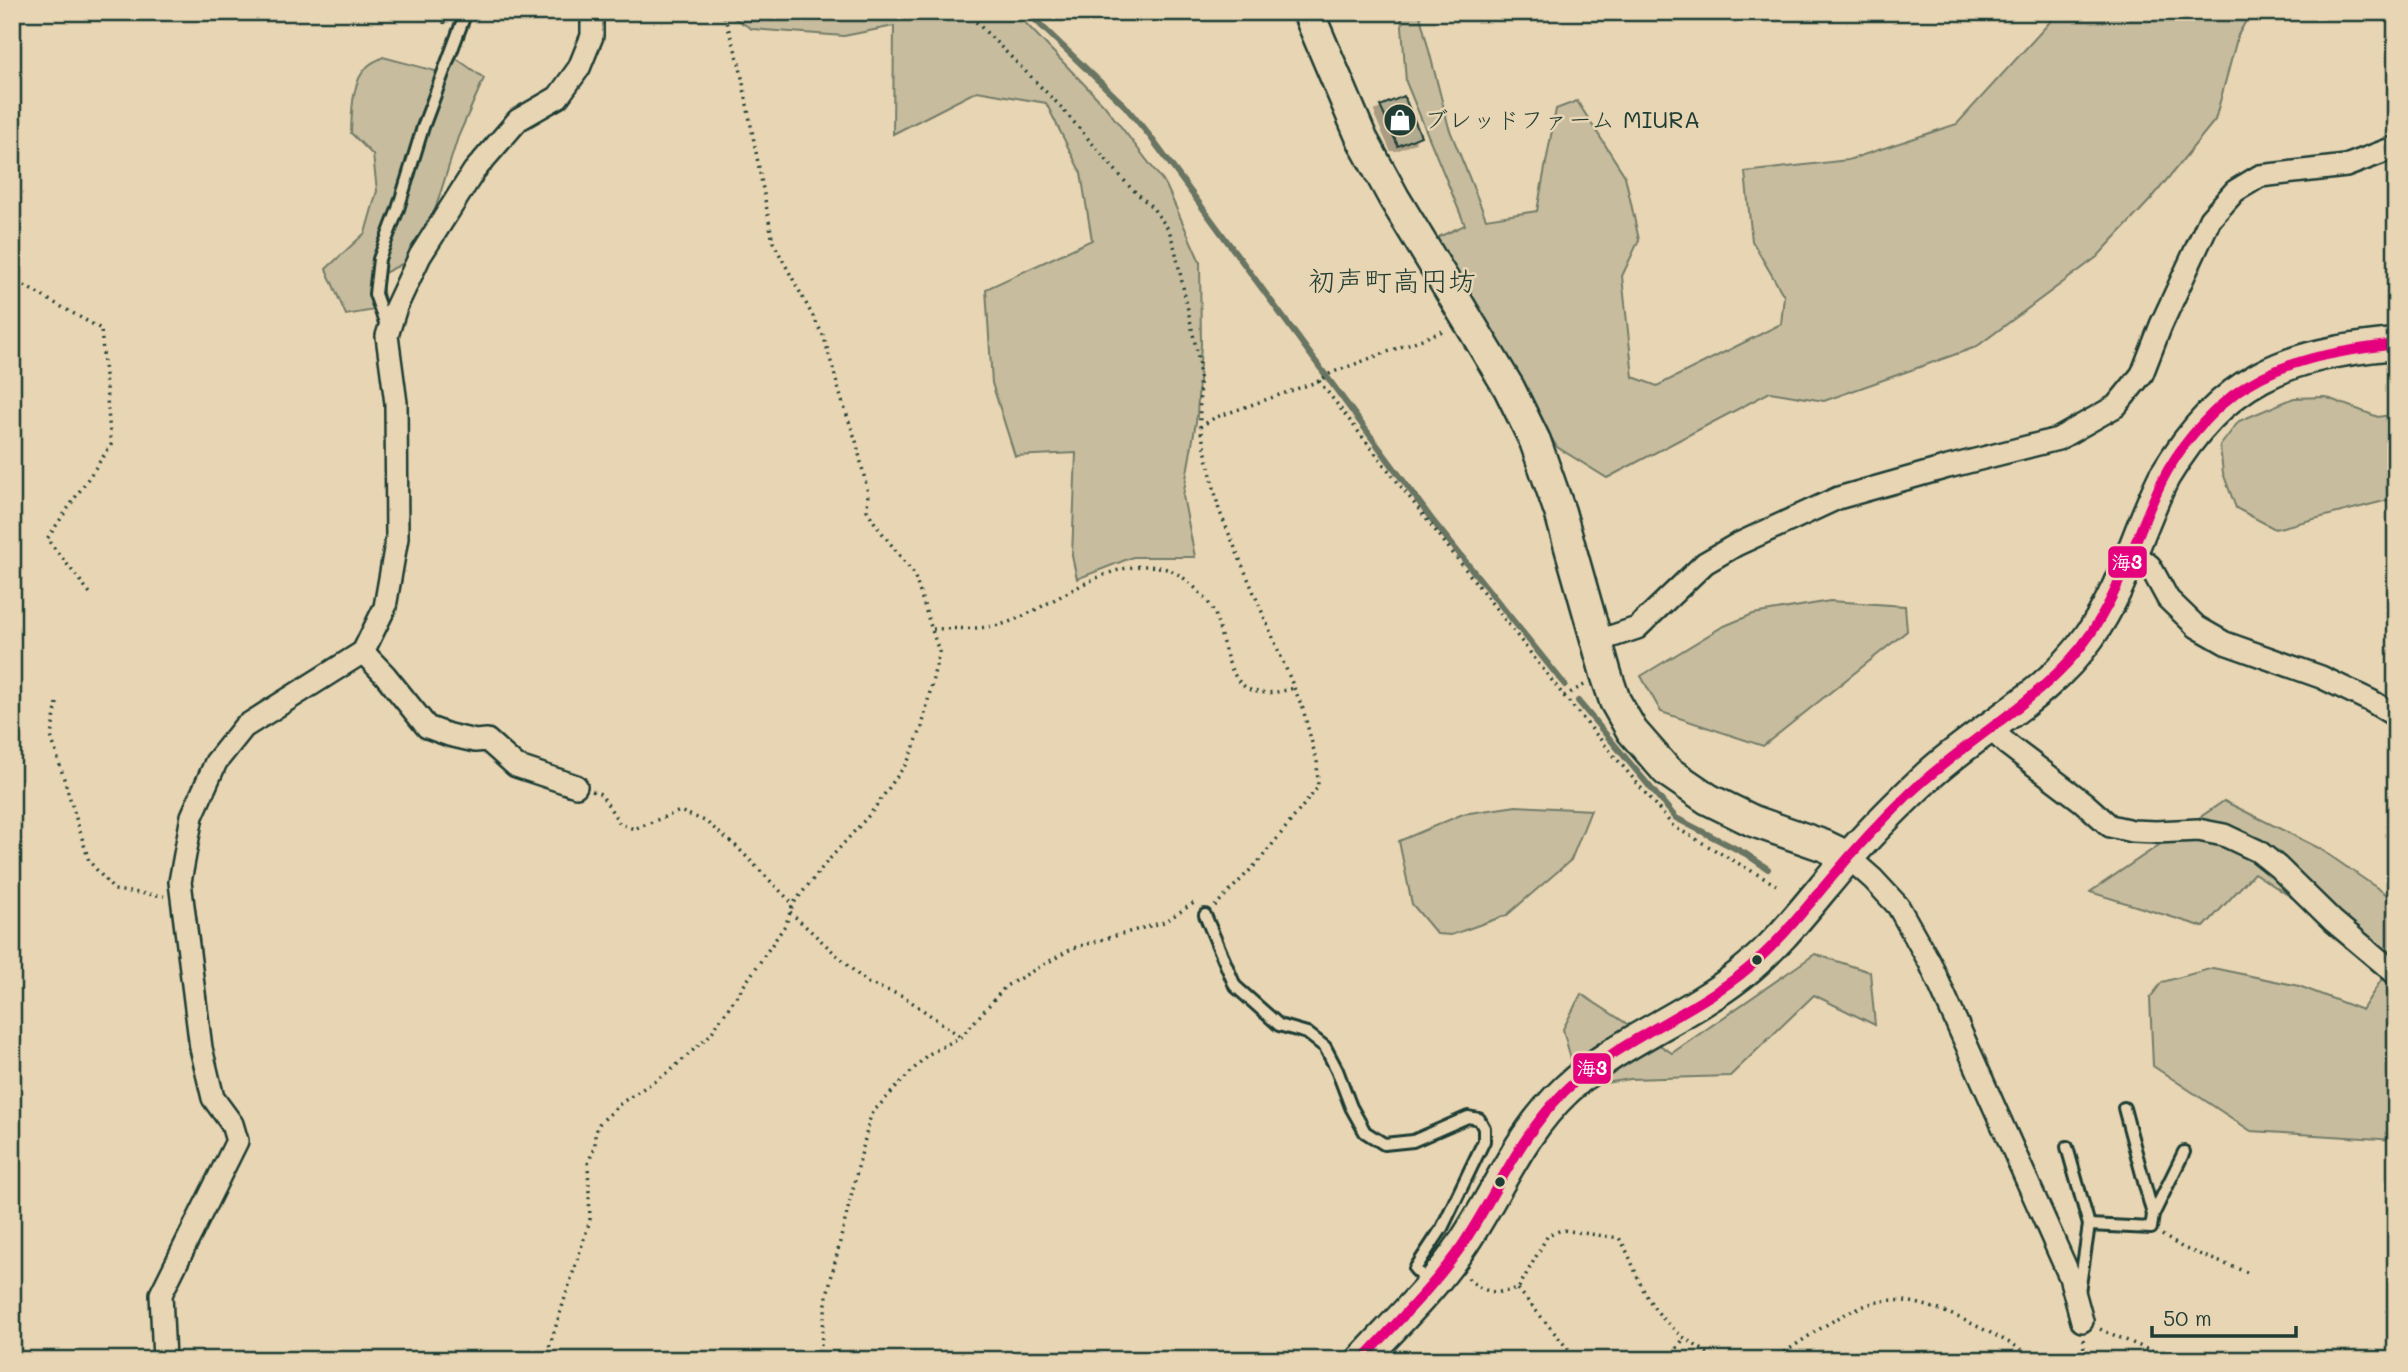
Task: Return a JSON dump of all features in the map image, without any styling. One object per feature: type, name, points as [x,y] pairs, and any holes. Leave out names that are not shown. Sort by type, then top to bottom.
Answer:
[{"type":"main road","points":[[1308,12],[1362,139],[1394,198],[1509,388],[1535,441],[1560,512],[1615,701],[1632,731],[1680,782],[1730,811],[1825,846],[1848,858]]},
{"type":"main road","points":[[1362,1360],[1451,1262],[1477,1222],[1520,1144],[1552,1104],[1606,1058],[1693,1009],[1751,966],[1794,923],[1848,858],[1928,776],[1991,729],[2054,678],[2073,659],[2101,619],[2152,500],[2175,459],[2209,415],[2256,378],[2293,362],[2344,349],[2396,344]]},
{"type":"street","points":[[164,1360],[161,1294],[236,1141],[232,1124],[213,1098],[201,1048],[180,881],[192,816],[216,762],[244,727],[363,653],[385,607],[397,538],[396,403],[387,337],[396,307],[420,256],[474,171],[518,120],[558,97],[579,68],[592,36],[592,12]]},
{"type":"street","points":[[1598,641],[1636,628],[1705,563],[1736,545],[1838,498],[2058,439],[2116,406],[2143,374],[2161,325],[2210,219],[2235,191],[2260,176],[2346,166],[2396,147]]},
{"type":"street","points":[[2132,551],[2150,566],[2168,599],[2197,627],[2225,643],[2321,677],[2396,716]]},
{"type":"street","points":[[363,653],[386,675],[427,727],[475,741],[487,740],[516,766],[576,786]]},
{"type":"street","points":[[1991,729],[2110,826],[2132,831],[2198,830],[2224,835],[2258,851],[2333,921],[2396,974]]},
{"type":"street","points":[[1848,858],[1873,879],[1898,906],[1930,963],[2070,1277],[2079,1312]]},
{"type":"lane","points":[[388,332],[375,294],[379,259],[423,127],[466,12]]},
{"type":"lane","points":[[1205,915],[1235,986],[1279,1026],[1307,1033],[1325,1047],[1365,1132],[1384,1144],[1413,1141],[1468,1116],[1479,1119],[1484,1128],[1484,1140],[1442,1228],[1415,1269],[1431,1284]]},
{"type":"lane","points":[[2124,1108],[2153,1215]]},
{"type":"lane","points":[[2067,1146],[2089,1225],[2079,1312]]},
{"type":"lane","points":[[2089,1225],[2151,1228],[2153,1215],[2184,1152]]},
{"type":"path","points":[[545,1360],[590,1220],[588,1164],[599,1124],[621,1103],[670,1071],[710,1035],[786,924],[793,904],[871,813],[908,761],[922,727],[939,652],[914,574],[867,510],[868,493],[856,441],[824,337],[773,242],[739,62],[723,12]]},
{"type":"path","points":[[818,1360],[827,1295],[871,1114],[927,1055],[961,1037],[1006,986],[1073,948],[1164,922],[1200,899],[1205,915],[1259,861],[1318,787],[1317,762],[1303,709],[1219,510],[1200,426],[1199,362],[1188,303],[1169,230],[1152,207],[1129,186],[1059,105],[965,12]]},
{"type":"path","points":[[12,279],[101,329],[111,445],[47,539],[90,593]]},
{"type":"path","points":[[1200,426],[1214,418],[1470,321]]},
{"type":"path","points":[[1320,380],[1564,696],[1673,826],[1776,885]]},
{"type":"path","points":[[933,629],[1000,625],[1114,571],[1142,565],[1170,570],[1192,584],[1214,611],[1230,668],[1242,686],[1258,692],[1281,692],[1294,688]]},
{"type":"path","points":[[1564,696],[1606,674]]},
{"type":"path","points":[[57,703],[51,736],[89,861],[114,890],[184,899]]},
{"type":"path","points":[[576,786],[601,794],[620,824],[634,829],[680,811],[705,821],[737,847],[793,904]]},
{"type":"path","points":[[790,912],[867,983],[903,996],[961,1037]]},
{"type":"path","points":[[2151,1228],[2183,1248],[2249,1273]]},
{"type":"path","points":[[1451,1262],[1477,1287],[1497,1294],[1518,1289],[1548,1235],[1562,1230],[1619,1238],[1629,1252],[1643,1288],[1662,1320],[1684,1338],[1720,1360]]},
{"type":"path","points":[[1518,1289],[1573,1355],[1584,1360]]},
{"type":"path","points":[[1773,1360],[1849,1313],[1880,1302],[1901,1300],[1944,1311],[2043,1360]]},
{"type":"path","points":[[2079,1312],[2172,1360]]},
{"type":"path","points":[[1669,1360],[1684,1338]]},
{"type":"shaded area","points":[[724,12],[1015,12],[1104,105],[1166,185],[1200,262],[1201,344],[1197,416],[1183,496],[1195,557],[1133,557],[1077,579],[1072,556],[1076,453],[1015,456],[992,383],[986,289],[1092,240],[1081,173],[1046,103],[977,91],[893,134],[894,26],[844,36],[752,29]]},
{"type":"shaded area","points":[[1401,12],[1419,12],[1449,128],[1486,219],[1537,211],[1556,109],[1577,101],[1625,176],[1639,240],[1622,276],[1633,377],[1657,386],[1781,324],[1784,296],[1752,241],[1745,172],[1848,160],[1957,124],[2059,12],[2251,12],[2238,35],[2215,120],[2152,198],[2097,257],[1976,347],[1824,401],[1770,392],[1607,478],[1557,447],[1432,240],[1465,225],[1406,82]]},
{"type":"shaded area","points":[[447,52],[484,78],[458,137],[435,210],[426,252],[380,275],[386,308],[346,315],[326,269],[365,233],[377,191],[373,155],[351,133],[358,80],[368,66],[383,57],[439,72]]},
{"type":"shaded area","points":[[2325,397],[2378,417],[2396,414],[2396,498],[2275,529],[2236,508],[2223,473],[2220,446],[2239,421],[2294,398]]},
{"type":"shaded area","points":[[1830,601],[1905,606],[1907,631],[1763,746],[1661,712],[1641,676],[1722,627],[1753,614]]},
{"type":"shaded area","points":[[2224,801],[2319,848],[2396,901],[2396,1140],[2251,1131],[2153,1066],[2150,998],[2162,982],[2213,968],[2299,986],[2362,1010],[2392,963],[2254,873],[2204,927],[2090,892]]},
{"type":"shaded area","points":[[1516,806],[1591,810],[1571,860],[1507,915],[1451,935],[1437,934],[1412,904],[1399,841],[1463,814]]},
{"type":"shaded area","points":[[1815,954],[1870,972],[1875,1025],[1814,995],[1730,1076],[1630,1079],[1593,1085],[1574,1071],[1563,1029],[1581,994],[1672,1053]]},
{"type":"building","points":[[1404,96],[1421,136],[1398,146],[1380,106]]},
{"type":"waterway","points":[[1027,12],[1125,106],[1149,135],[1433,521],[1565,685]]},
{"type":"waterway","points":[[1578,701],[1676,818],[1746,854],[1768,869]]},
{"type":"transit line","name":"海3","points":[[1362,1360],[1450,1262],[1474,1227],[1521,1146],[1565,1091],[1606,1058],[1718,990],[1753,964],[1777,941],[1859,845],[1908,795],[2032,696],[2070,660],[2086,640],[2112,597],[2168,469],[2212,413],[2251,383],[2290,365],[2332,354],[2396,344]]},
{"type":"place","name":"ブレッドファーム MIURA","points":[[1400,120]]},
{"type":"district","name":"初声町高円坊","points":[[1392,281]]}]
